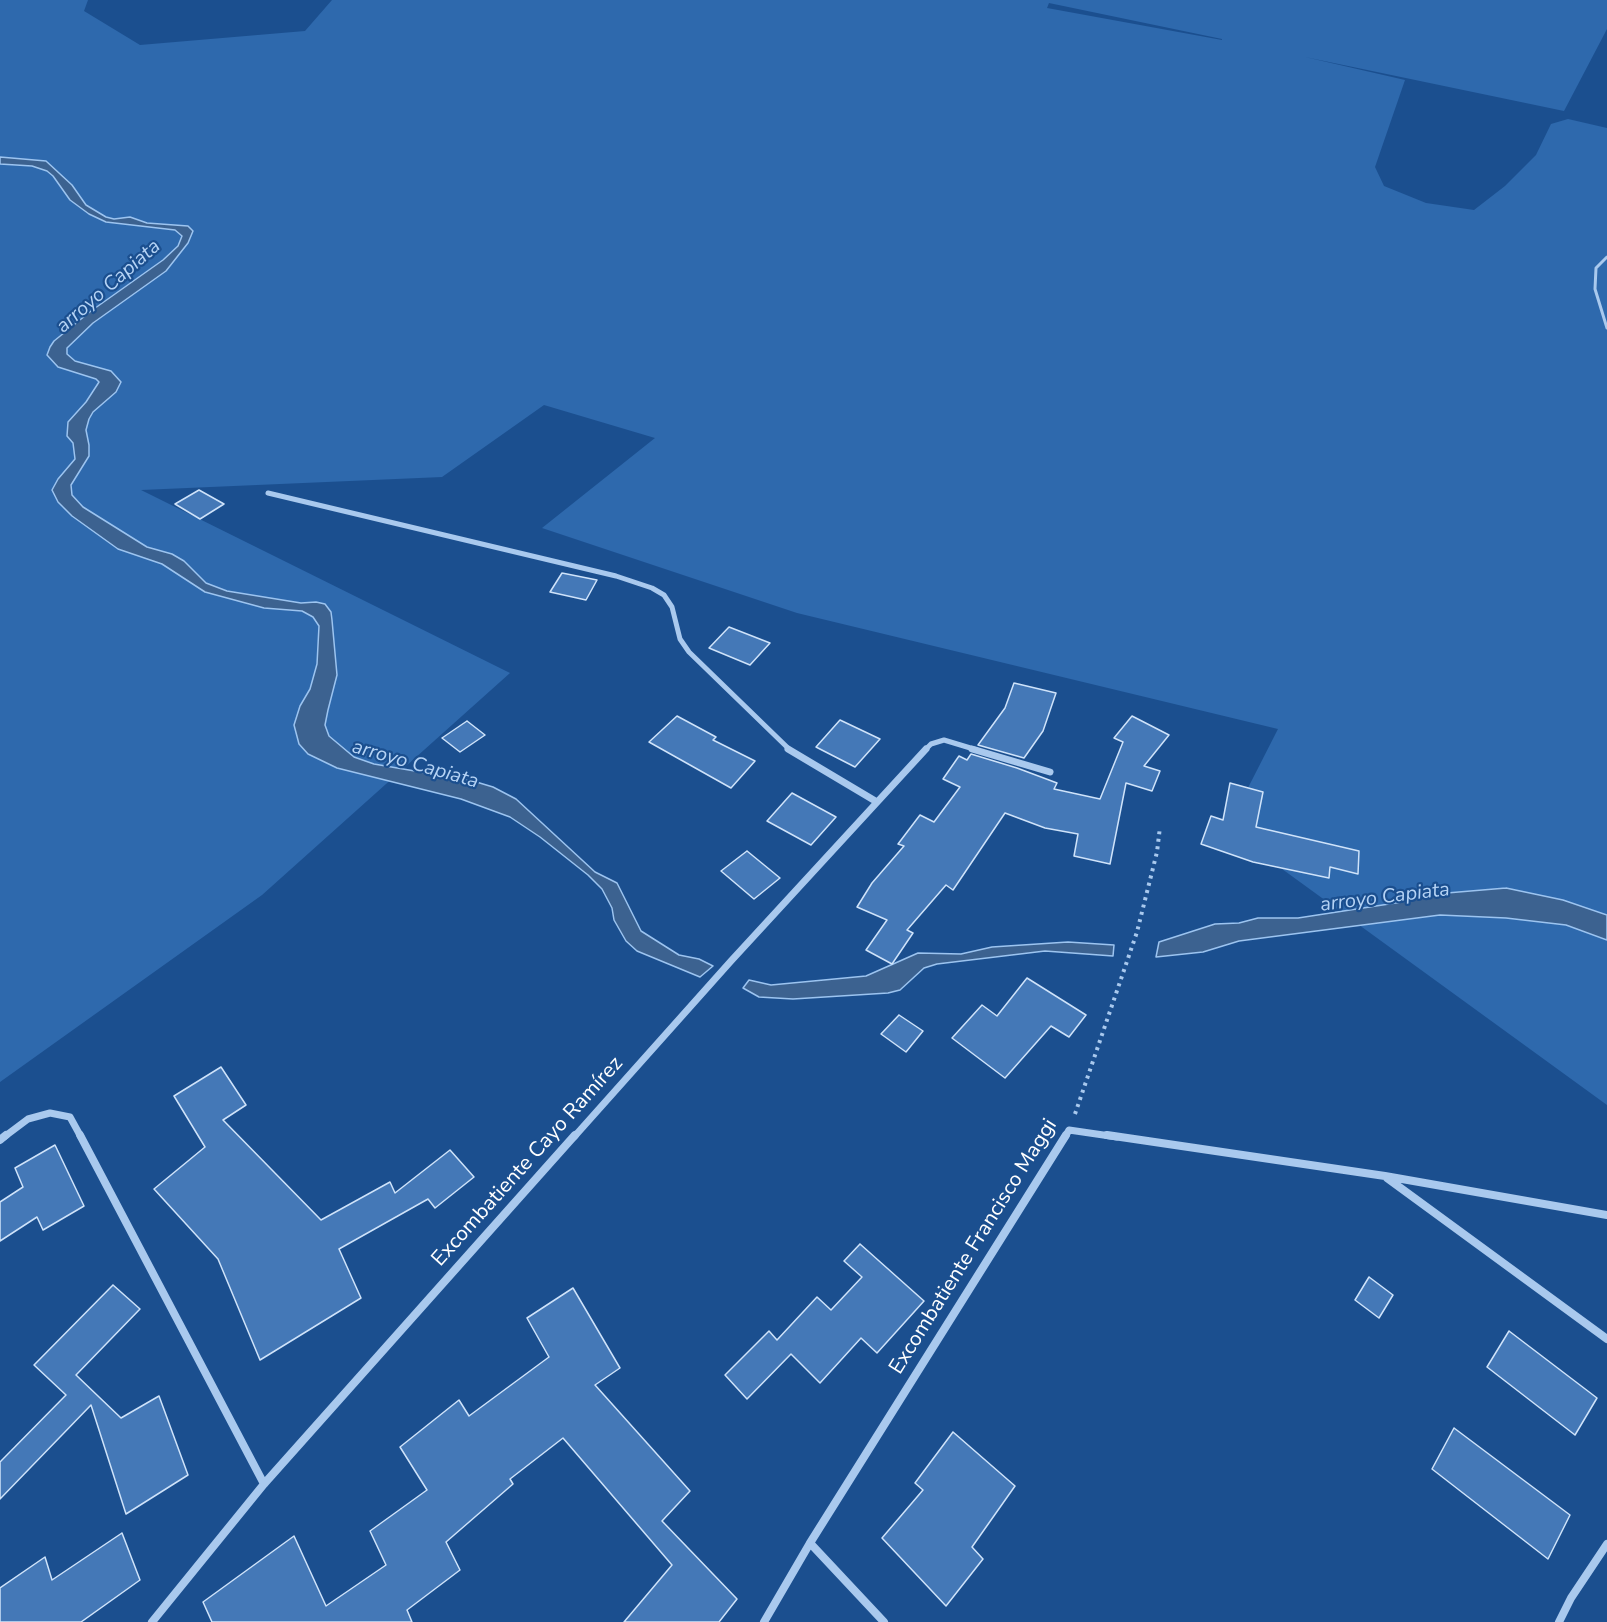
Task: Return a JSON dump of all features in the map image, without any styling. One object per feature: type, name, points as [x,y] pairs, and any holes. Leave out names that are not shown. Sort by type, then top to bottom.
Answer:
[{"type":"street","points":[[268,493],[616,576],[652,588],[664,595],[672,607],[680,639],[689,652],[785,747],[877,802]]},
{"type":"street","name":"Excombatiente Cayo Ramírez","points":[[152,1622],[264,1484],[731,961],[931,744],[944,740],[1050,772]]},
{"type":"street","points":[[0,1140],[28,1119],[50,1113],[70,1117],[264,1484]]},
{"type":"street","points":[[1069,1130],[1156,1145],[1385,1176],[1607,1215]]},
{"type":"street","name":"Excombatiente Francisco Maggi","points":[[764,1622],[810,1543],[1069,1130]]},
{"type":"street","points":[[1385,1176],[1607,1339]]},
{"type":"street","points":[[810,1543],[884,1622]]},
{"type":"street","points":[[1559,1622],[1571,1598],[1607,1544]]},
{"type":"lane","points":[[1607,257],[1596,268],[1595,289],[1607,328]]},
{"type":"path","name":"Excombatiente Francisco Maggi","points":[[1069,1130],[1137,932],[1157,852],[1160,828]]},
{"type":"shaded area","points":[[0,0],[88,0],[84,11],[140,45],[305,31],[332,0],[1607,0],[1607,29],[1564,111],[1305,57],[1405,80],[1375,167],[1384,186],[1426,203],[1474,210],[1505,186],[1536,155],[1551,124],[1568,119],[1607,128],[1607,1105],[1227,829],[1278,729],[797,613],[542,528],[655,438],[544,405],[442,477],[141,490],[510,673],[262,895],[0,1082]],"holes":[[[1049,3],[1222,40],[1047,8]]]},
{"type":"shaded area","points":[[0,157],[46,161],[72,185],[86,205],[106,217],[114,219],[130,217],[147,223],[188,226],[193,231],[188,243],[166,271],[93,323],[67,348],[67,354],[75,361],[111,371],[121,382],[116,392],[93,412],[89,419],[86,430],[89,456],[71,485],[72,495],[83,507],[147,547],[172,554],[184,561],[206,583],[227,591],[301,603],[325,604],[331,612],[337,675],[325,725],[329,736],[354,757],[374,764],[473,781],[493,787],[516,799],[595,872],[617,883],[641,931],[679,955],[699,959],[713,966],[700,977],[637,951],[626,941],[614,920],[612,908],[602,889],[540,837],[510,817],[461,799],[337,768],[308,754],[299,744],[294,725],[300,706],[310,689],[317,664],[319,626],[313,617],[302,611],[264,608],[205,592],[162,564],[118,549],[72,516],[58,502],[52,490],[75,459],[73,443],[67,436],[68,422],[86,402],[99,382],[58,367],[47,355],[50,347],[54,341],[91,311],[163,260],[178,246],[182,236],[175,230],[106,222],[89,214],[70,200],[47,171],[32,166],[0,164]]},
{"type":"shaded area","points":[[1506,888],[1563,900],[1607,915],[1607,940],[1566,925],[1506,918],[1440,915],[1239,941],[1203,952],[1156,957],[1159,942],[1215,924],[1239,923],[1258,918],[1298,918],[1402,902],[1435,894]]},
{"type":"shaded area","points":[[1068,942],[1114,945],[1113,956],[1045,951],[937,964],[924,968],[900,990],[888,993],[793,999],[759,997],[743,988],[749,980],[771,985],[866,976],[918,953],[961,954],[992,947]]},
{"type":"building","points":[[199,490],[224,504],[200,519],[175,504]]},
{"type":"building","points":[[562,573],[597,580],[586,600],[550,592]]},
{"type":"building","points":[[729,627],[770,643],[750,665],[709,648]]},
{"type":"building","points":[[1014,683],[1056,693],[1043,731],[1024,758],[978,745],[1005,708]]},
{"type":"building","points":[[677,716],[716,737],[713,740],[755,761],[731,788],[649,742]]},
{"type":"building","points":[[1132,716],[1169,735],[1144,766],[1160,771],[1152,791],[1126,783],[1110,864],[1074,856],[1078,834],[1045,828],[1005,813],[953,890],[946,885],[907,930],[913,933],[892,964],[866,950],[887,920],[857,907],[872,883],[904,846],[898,844],[920,815],[934,822],[960,787],[943,779],[959,756],[967,760],[971,754],[1017,768],[1057,783],[1054,789],[1100,799],[1123,742],[1114,738]]},
{"type":"building","points":[[840,720],[880,739],[855,767],[816,747]]},
{"type":"building","points":[[467,721],[485,735],[460,752],[442,738]]},
{"type":"building","points":[[1230,783],[1263,792],[1256,827],[1359,851],[1358,874],[1330,867],[1329,878],[1253,862],[1201,844],[1211,816],[1223,820]]},
{"type":"building","points":[[792,793],[836,817],[811,845],[767,821]]},
{"type":"building","points":[[747,851],[780,878],[754,899],[721,871]]},
{"type":"building","points":[[1027,978],[1086,1015],[1069,1037],[1051,1026],[1005,1078],[952,1038],[982,1005],[997,1016]]},
{"type":"building","points":[[899,1015],[923,1031],[906,1052],[881,1034]]},
{"type":"building","points":[[221,1067],[246,1105],[223,1120],[321,1220],[390,1182],[395,1193],[450,1150],[474,1177],[435,1208],[428,1199],[339,1249],[361,1298],[260,1360],[218,1259],[154,1189],[205,1147],[174,1096]]},
{"type":"building","points":[[55,1145],[84,1206],[43,1230],[37,1217],[0,1241],[0,1202],[23,1187],[15,1168]]},
{"type":"building","points":[[860,1244],[924,1301],[877,1353],[861,1338],[820,1383],[791,1354],[747,1399],[725,1375],[769,1331],[777,1340],[817,1297],[831,1310],[862,1277],[844,1261]]},
{"type":"building","points":[[1369,1277],[1393,1295],[1379,1318],[1355,1300]]},
{"type":"building","points":[[113,1285],[140,1309],[76,1375],[121,1418],[159,1396],[188,1475],[126,1514],[91,1405],[0,1499],[0,1462],[66,1395],[34,1365]]},
{"type":"building","points":[[573,1288],[620,1368],[595,1385],[690,1491],[662,1521],[737,1599],[719,1622],[624,1622],[672,1565],[563,1438],[510,1479],[513,1484],[446,1542],[460,1570],[407,1610],[412,1622],[212,1622],[203,1602],[294,1536],[326,1606],[386,1565],[370,1531],[427,1490],[400,1447],[459,1400],[469,1416],[549,1357],[527,1318]]},
{"type":"building","points":[[1509,1331],[1597,1398],[1575,1435],[1487,1367]]},
{"type":"building","points":[[1454,1428],[1570,1515],[1548,1559],[1432,1469]]},
{"type":"building","points":[[953,1432],[1015,1486],[972,1547],[983,1559],[946,1606],[882,1538],[923,1490],[915,1483]]},
{"type":"building","points":[[122,1533],[140,1580],[81,1622],[0,1622],[0,1588],[45,1557],[52,1580]]},
{"type":"water label","name":"arroyo Capiata","points":[[109,287]]},
{"type":"water label","name":"arroyo Capiata","points":[[415,765]]},
{"type":"water label","name":"arroyo Capiata","points":[[1385,898]]}]
